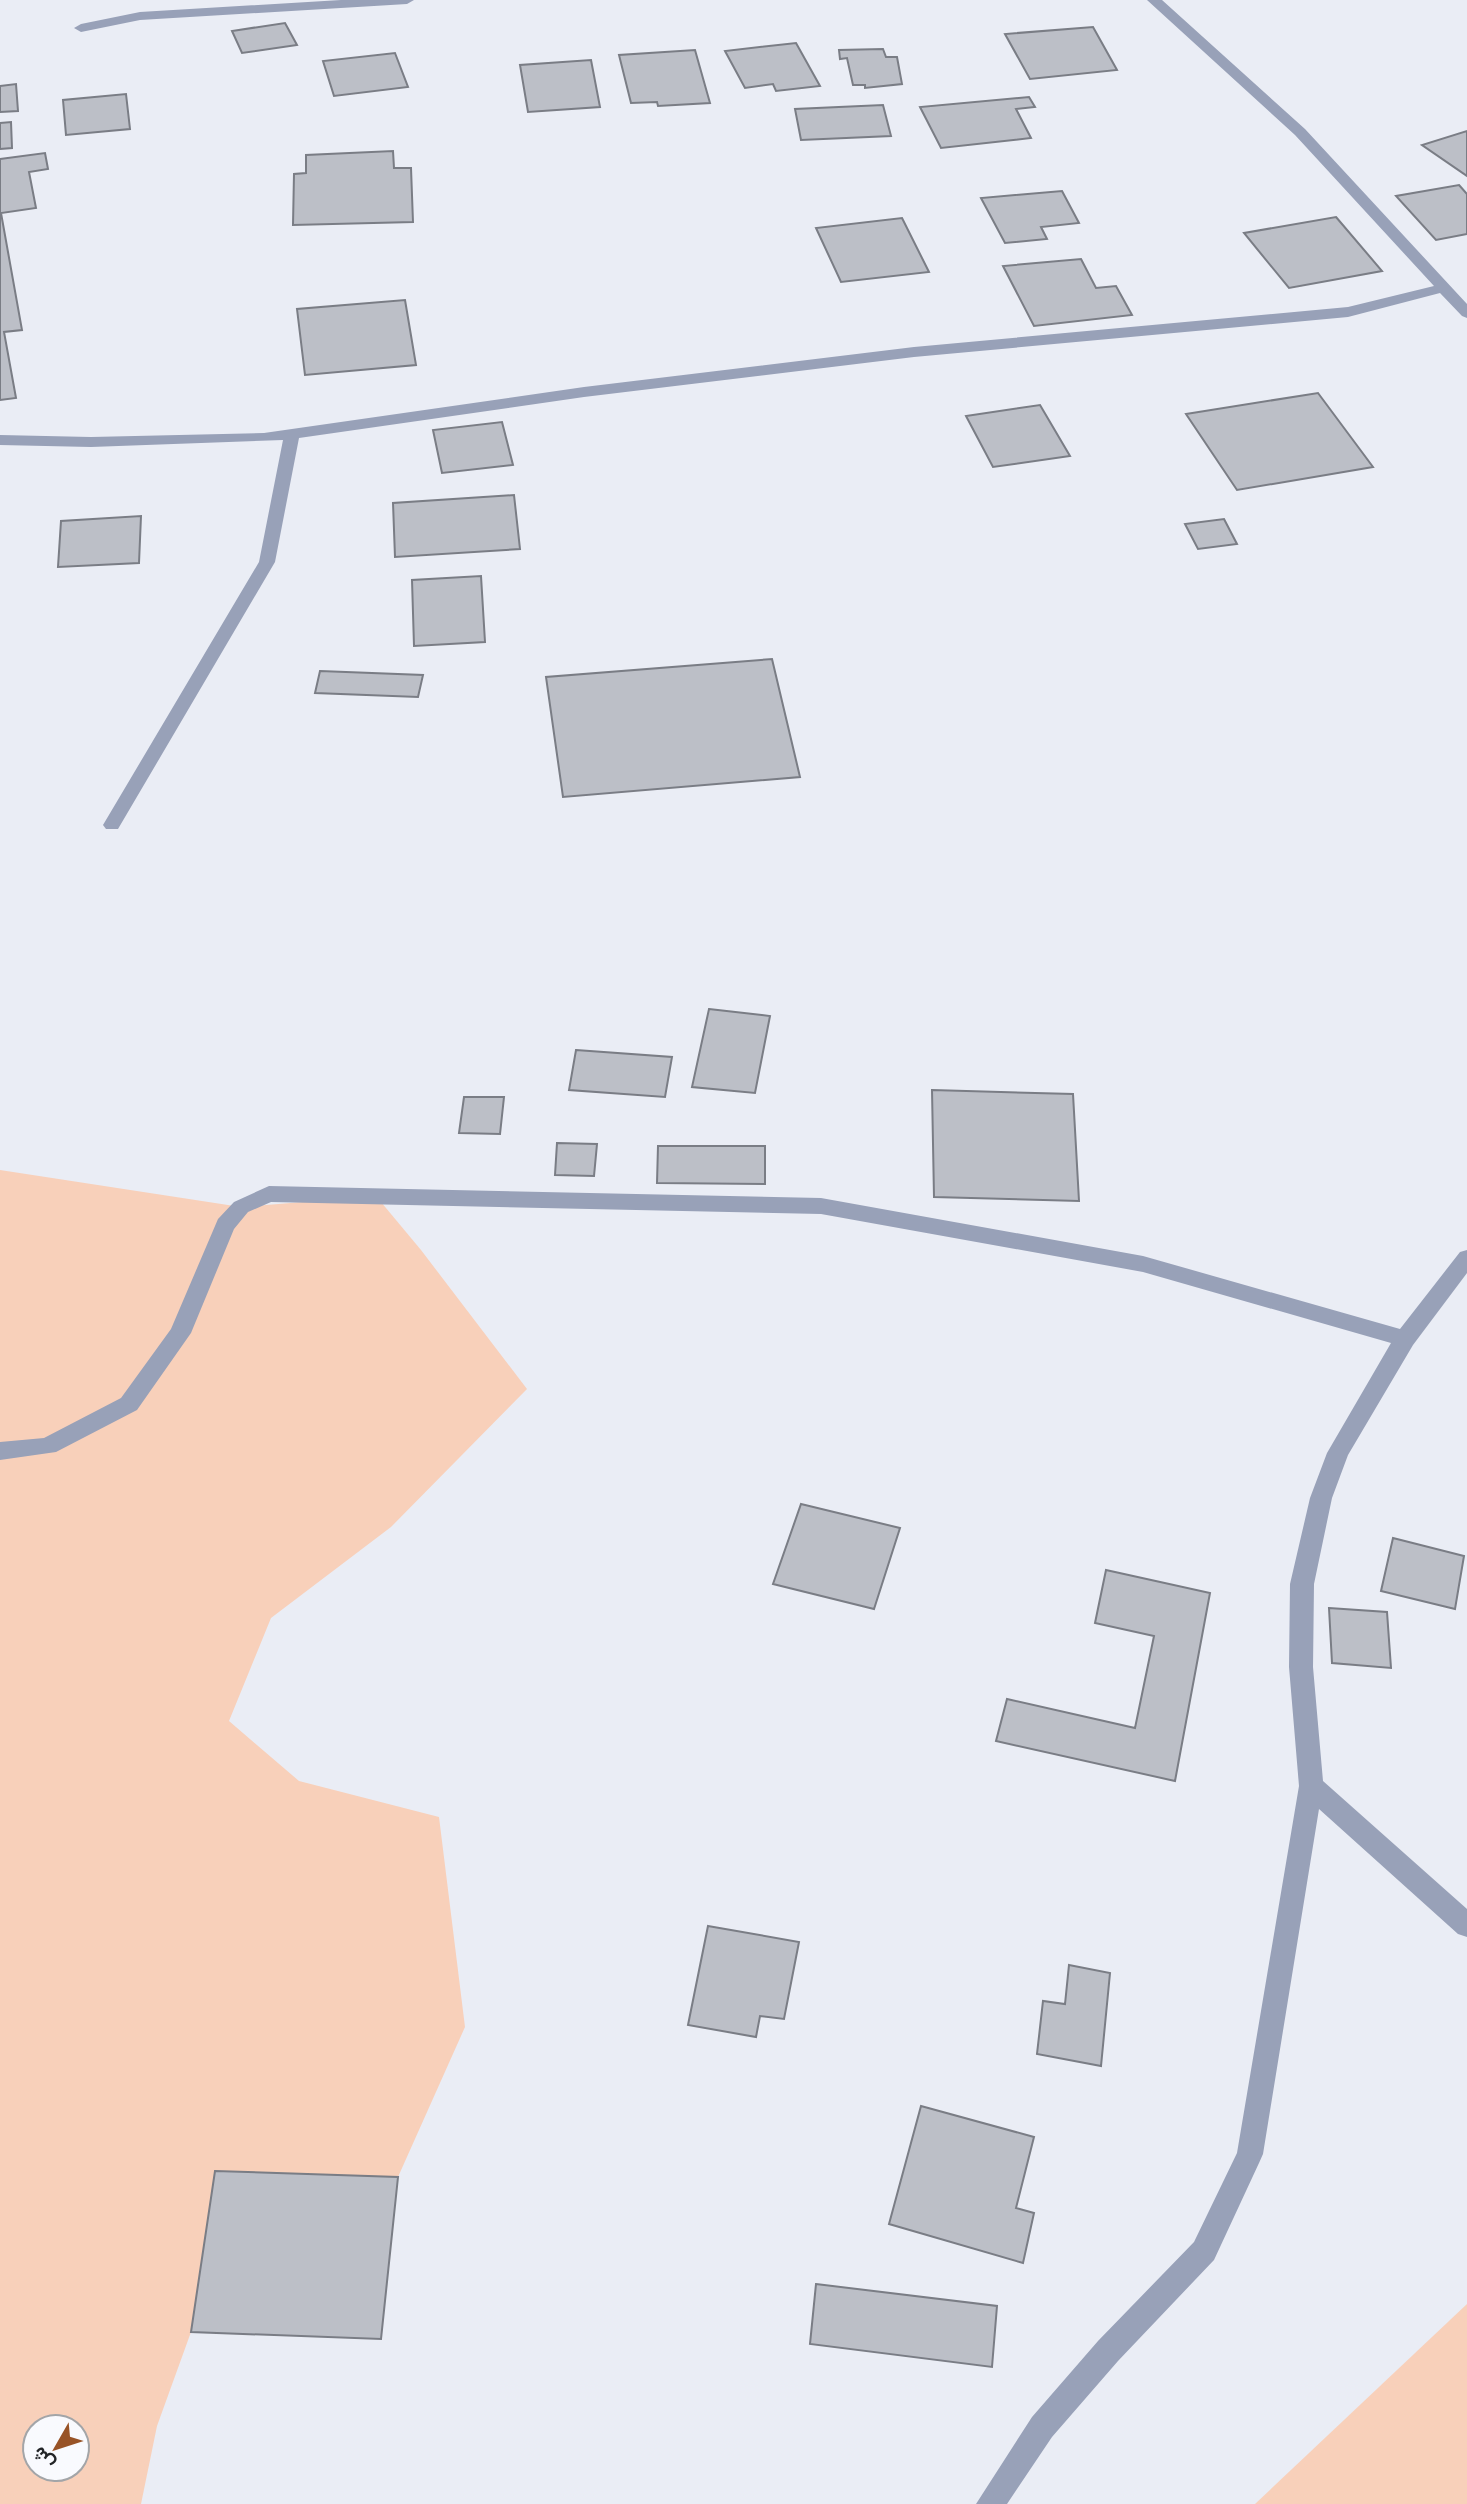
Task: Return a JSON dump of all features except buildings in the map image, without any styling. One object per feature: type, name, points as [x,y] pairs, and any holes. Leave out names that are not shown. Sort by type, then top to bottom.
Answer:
[{"type":"street","points":[[81,29],[140,16],[407,0]]},
{"type":"street","points":[[1154,0],[1300,132],[1467,313]]},
{"type":"street","points":[[0,440],[91,442],[264,438],[584,392],[900,354],[1348,312],[1442,288]]},
{"type":"street","points":[[112,825],[267,562],[292,434]]},
{"type":"street","points":[[0,1451],[48,1446],[129,1404],[180,1333],[225,1225],[241,1207],[269,1194],[821,1206],[1143,1264],[1405,1339]]},
{"type":"street","points":[[989,2504],[1042,2427],[1108,2351],[1204,2251],[1251,2154],[1311,1786],[1301,1667],[1302,1584],[1321,1498],[1338,1453],[1405,1339],[1467,1258]]},
{"type":"street","points":[[1311,1786],[1467,1926]]},
{"type":"shaded area","points":[[0,1170],[241,1207],[376,1196],[421,1250],[527,1389],[391,1527],[271,1618],[229,1721],[299,1781],[439,1817],[465,2027],[398,2177],[215,2171],[191,2332],[157,2426],[141,2504],[0,2504]]},
{"type":"shaded area","points":[[1467,2304],[1467,2504],[1255,2504]]}]
